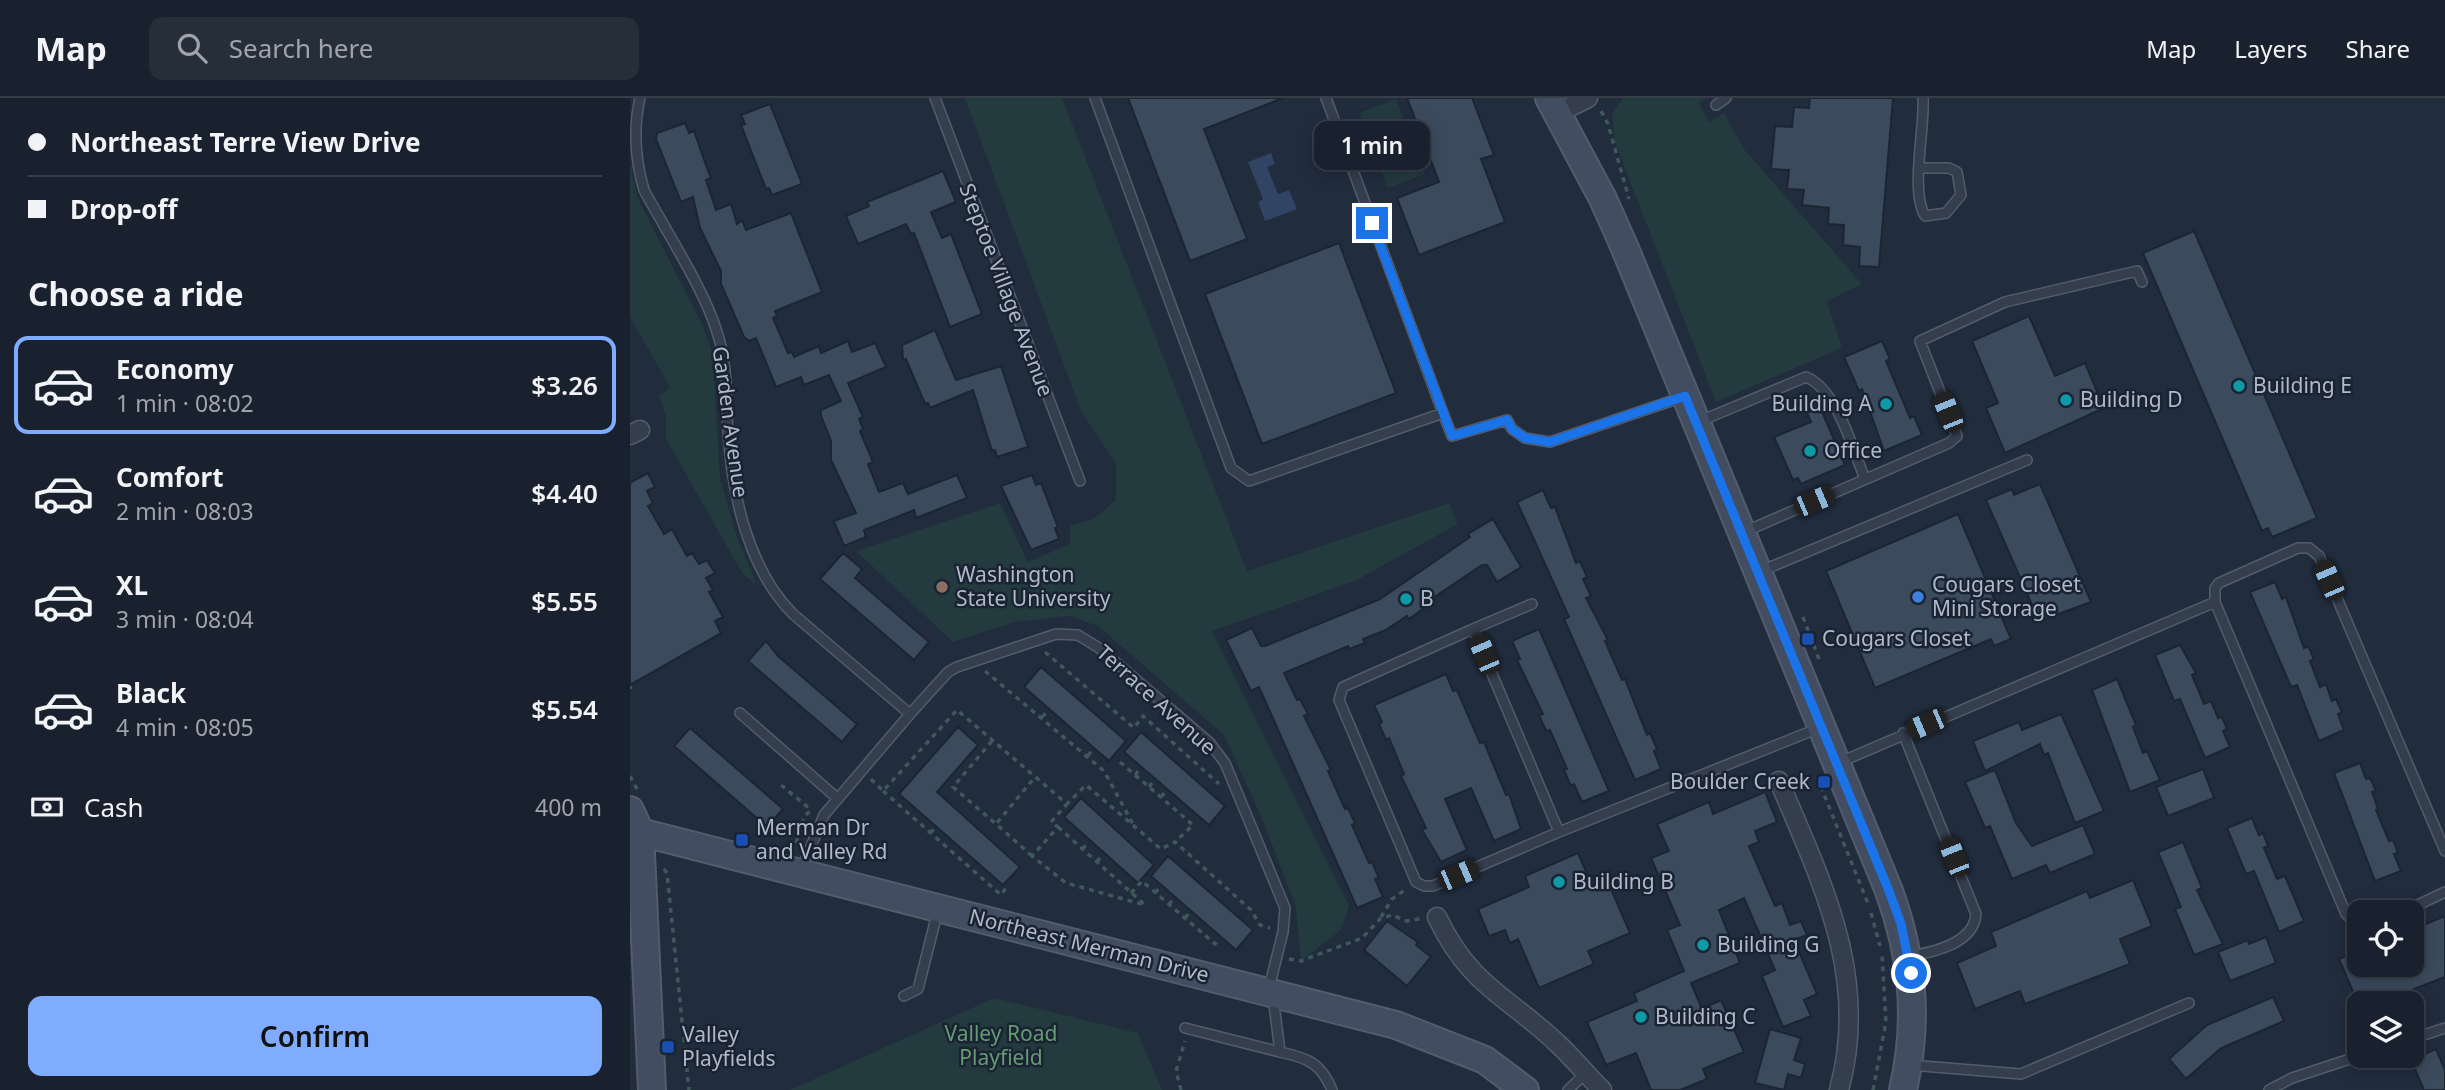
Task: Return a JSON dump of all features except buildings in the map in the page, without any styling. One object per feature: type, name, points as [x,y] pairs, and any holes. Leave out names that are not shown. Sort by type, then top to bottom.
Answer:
[{"type":"street","points":[[1588,98],[1554,106],[1603,199],[1759,571],[1821,727],[1826,768],[1889,891],[1909,956],[1912,1010],[1906,1077]]},
{"type":"street","points":[[1779,781],[1828,904],[1846,965],[1849,1031],[1839,1090]]},
{"type":"street","points":[[637,812],[652,1090]]},
{"type":"street","name":"Northeast Merman Drive","points":[[637,812],[939,908],[1396,1026],[1458,1047],[1504,1072],[1525,1090]]},
{"type":"street","points":[[1437,917],[1450,945],[1469,970],[1557,1043],[1602,1090]]},
{"type":"lane","name":"Garden Avenue","points":[[640,98],[635,137],[638,171],[644,190],[717,330],[728,392],[733,471],[756,559],[776,595],[793,614],[910,715]]},
{"type":"lane","name":"Steptoe Village Avenue","points":[[935,98],[1080,481]]},
{"type":"lane","points":[[1095,98],[1231,468],[1236,475],[1249,481],[1256,480],[1443,413]]},
{"type":"lane","points":[[1326,98],[1452,436],[1507,420],[1512,429],[1525,438],[1550,442],[1685,396]]},
{"type":"lane","points":[[1716,105],[1726,98]]},
{"type":"lane","points":[[1920,168],[1949,168],[1957,172],[1961,195],[1946,213],[1925,216],[1920,208],[1920,168],[1923,98]]},
{"type":"lane","points":[[1743,533],[1949,443],[1957,436],[1920,341],[2005,302],[2137,271],[2142,282]]},
{"type":"lane","points":[[1696,422],[1806,377],[1819,382],[1829,395],[1865,480]]},
{"type":"lane","points":[[1759,571],[2027,460]]},
{"type":"lane","points":[[2347,915],[2215,602],[2215,588],[2223,580],[2298,548],[2309,548],[2319,556],[2445,851]]},
{"type":"lane","points":[[1826,768],[2215,602]]},
{"type":"lane","points":[[1532,604],[1349,682],[1339,693],[1339,700],[1416,882],[1424,886],[1433,886],[1559,832],[1821,727]]},
{"type":"lane","points":[[1473,629],[1559,832]]},
{"type":"lane","name":"Terrace Avenue","points":[[910,715],[948,672],[1032,641],[1068,634],[1089,641],[1209,742],[1225,763],[1285,908],[1283,932],[1271,980],[1280,1052]]},
{"type":"lane","points":[[740,713],[837,798]]},
{"type":"lane","points":[[797,861],[837,798],[910,715]]},
{"type":"lane","points":[[1903,733],[1976,914],[1975,926],[1967,935],[1932,952],[1909,956]]},
{"type":"lane","points":[[2424,902],[2445,892]]},
{"type":"lane","points":[[904,996],[918,989],[939,908]]},
{"type":"lane","points":[[1906,1077],[2021,1074],[2189,1003]]},
{"type":"lane","points":[[2424,1035],[2445,1028]]},
{"type":"lane","points":[[1186,1029],[1307,1058],[1326,1076],[1332,1090]]},
{"type":"lane","points":[[2269,1090],[2292,1078],[2347,1060]]},
{"type":"lane","points":[[1569,1090],[1586,1073]]},
{"type":"path","points":[[1032,641],[1134,728],[1143,716],[1222,786]]},
{"type":"path","points":[[972,661],[1104,771],[1134,827]]},
{"type":"path","points":[[1026,704],[1030,698]]},
{"type":"path","points":[[883,791],[957,710],[1068,804]]},
{"type":"path","points":[[1042,717],[1047,712]]},
{"type":"path","points":[[1056,729],[1060,724]]},
{"type":"path","points":[[1072,743],[1076,737]]},
{"type":"path","points":[[992,741],[953,787],[1066,883],[1145,905],[1051,822],[1086,785],[1161,849],[1175,842],[1193,825],[1120,762]]},
{"type":"path","points":[[1088,756],[1092,750]]},
{"type":"path","points":[[1826,768],[1818,785],[1870,910],[1881,949],[1886,1022],[1873,1090]]},
{"type":"path","points":[[1135,775],[1140,769]]},
{"type":"path","points":[[862,770],[1001,895],[1006,888]]},
{"type":"path","points":[[630,776],[637,812]]},
{"type":"path","points":[[996,824],[1035,777]]},
{"type":"path","points":[[1149,787],[1154,780]]},
{"type":"path","points":[[781,785],[810,809]]},
{"type":"path","points":[[1161,797],[1166,792]]},
{"type":"path","points":[[1094,803],[1099,797]]},
{"type":"path","points":[[797,861],[800,826],[810,809],[837,798]]},
{"type":"path","points":[[1178,811],[1182,806]]},
{"type":"path","points":[[1112,818],[1117,812]]},
{"type":"path","points":[[1125,829],[1130,823]]},
{"type":"path","points":[[1032,856],[1058,827]]},
{"type":"path","points":[[930,833],[934,828]]},
{"type":"path","points":[[1066,835],[1070,830]]},
{"type":"path","points":[[1144,846],[1150,839]]},
{"type":"path","points":[[944,846],[948,841]]},
{"type":"path","points":[[1175,842],[1251,909],[1260,925],[1283,932]]},
{"type":"path","points":[[1082,849],[1087,844]]},
{"type":"path","points":[[961,860],[965,855]]},
{"type":"path","points":[[1097,862],[1101,856]]},
{"type":"path","points":[[974,872],[978,866]]},
{"type":"path","points":[[990,886],[994,880]]},
{"type":"path","points":[[1131,893],[1142,881],[1215,944],[1219,938]]},
{"type":"path","points":[[1277,957],[1301,961],[1331,951],[1341,943],[1362,938],[1380,919],[1392,899],[1416,882]]},
{"type":"path","points":[[1155,893],[1159,888]]},
{"type":"path","points":[[1169,905],[1173,899]]},
{"type":"path","points":[[1185,918],[1190,912]]},
{"type":"path","points":[[1380,919],[1392,915],[1407,921],[1437,917]]},
{"type":"path","points":[[1199,930],[1203,925]]},
{"type":"path","points":[[1181,1090],[1176,1071],[1186,1029]]},
{"type":"green space","points":[[965,98],[1062,98],[1247,571],[1449,503],[1458,524],[1355,581],[1212,631],[1349,906],[1341,930],[1301,961],[1296,907],[1261,816],[1224,735],[1098,626],[1069,616],[1015,622],[953,642],[856,551],[1000,503],[1028,562],[1070,544],[1070,526],[1093,519],[1116,500],[1116,464],[1081,411]]},
{"type":"green space","points":[[1623,98],[1706,98],[1699,103],[1709,122],[1724,113],[1744,149],[1862,284],[1827,301],[1842,348],[1716,402],[1615,143],[1612,114]]},
{"type":"green space","points":[[1396,99],[1425,174],[1388,188],[1360,113]]},
{"type":"green space","points":[[630,163],[638,199],[701,322],[713,354],[720,478],[736,534],[757,585],[742,573],[666,439],[666,415],[659,397],[670,387],[630,317]]},
{"type":"green space","name":"Valley Road Playfield","points":[[994,998],[1138,1033],[1162,1090],[790,1090]]},
{"type":"water","points":[[1271,153],[1275,164],[1267,167],[1278,194],[1289,190],[1297,209],[1265,221],[1258,202],[1263,199],[1248,162]]},
{"type":"place","name":"Building E","points":[[2239,386]]},
{"type":"place","name":"Building D","points":[[2066,400]]},
{"type":"place","name":"Building A","points":[[1886,404]]},
{"type":"place","name":"Office","points":[[1810,451]]},
{"type":"place","name":"Washington State University","points":[[942,587]]},
{"type":"place","name":"Cougars Closet Mini Storage","points":[[1918,597]]},
{"type":"place","name":"B","points":[[1406,599]]},
{"type":"place","name":"Cougars Closet","points":[[1808,639]]},
{"type":"place","name":"Boulder Creek","points":[[1824,782]]},
{"type":"place","name":"Merman Dr and Valley Rd","points":[[742,840]]},
{"type":"place","name":"Building B","points":[[1559,882]]},
{"type":"place","name":"Building G","points":[[1703,945]]},
{"type":"place","name":"Building C","points":[[1641,1017]]},
{"type":"place","name":"Valley Playfields","points":[[668,1047]]},
{"type":"route","points":[[1372,223],[1452,436],[1507,420],[1512,429],[1525,438],[1550,442],[1685,396],[1889,891],[1901,924],[1911,973]]}]
